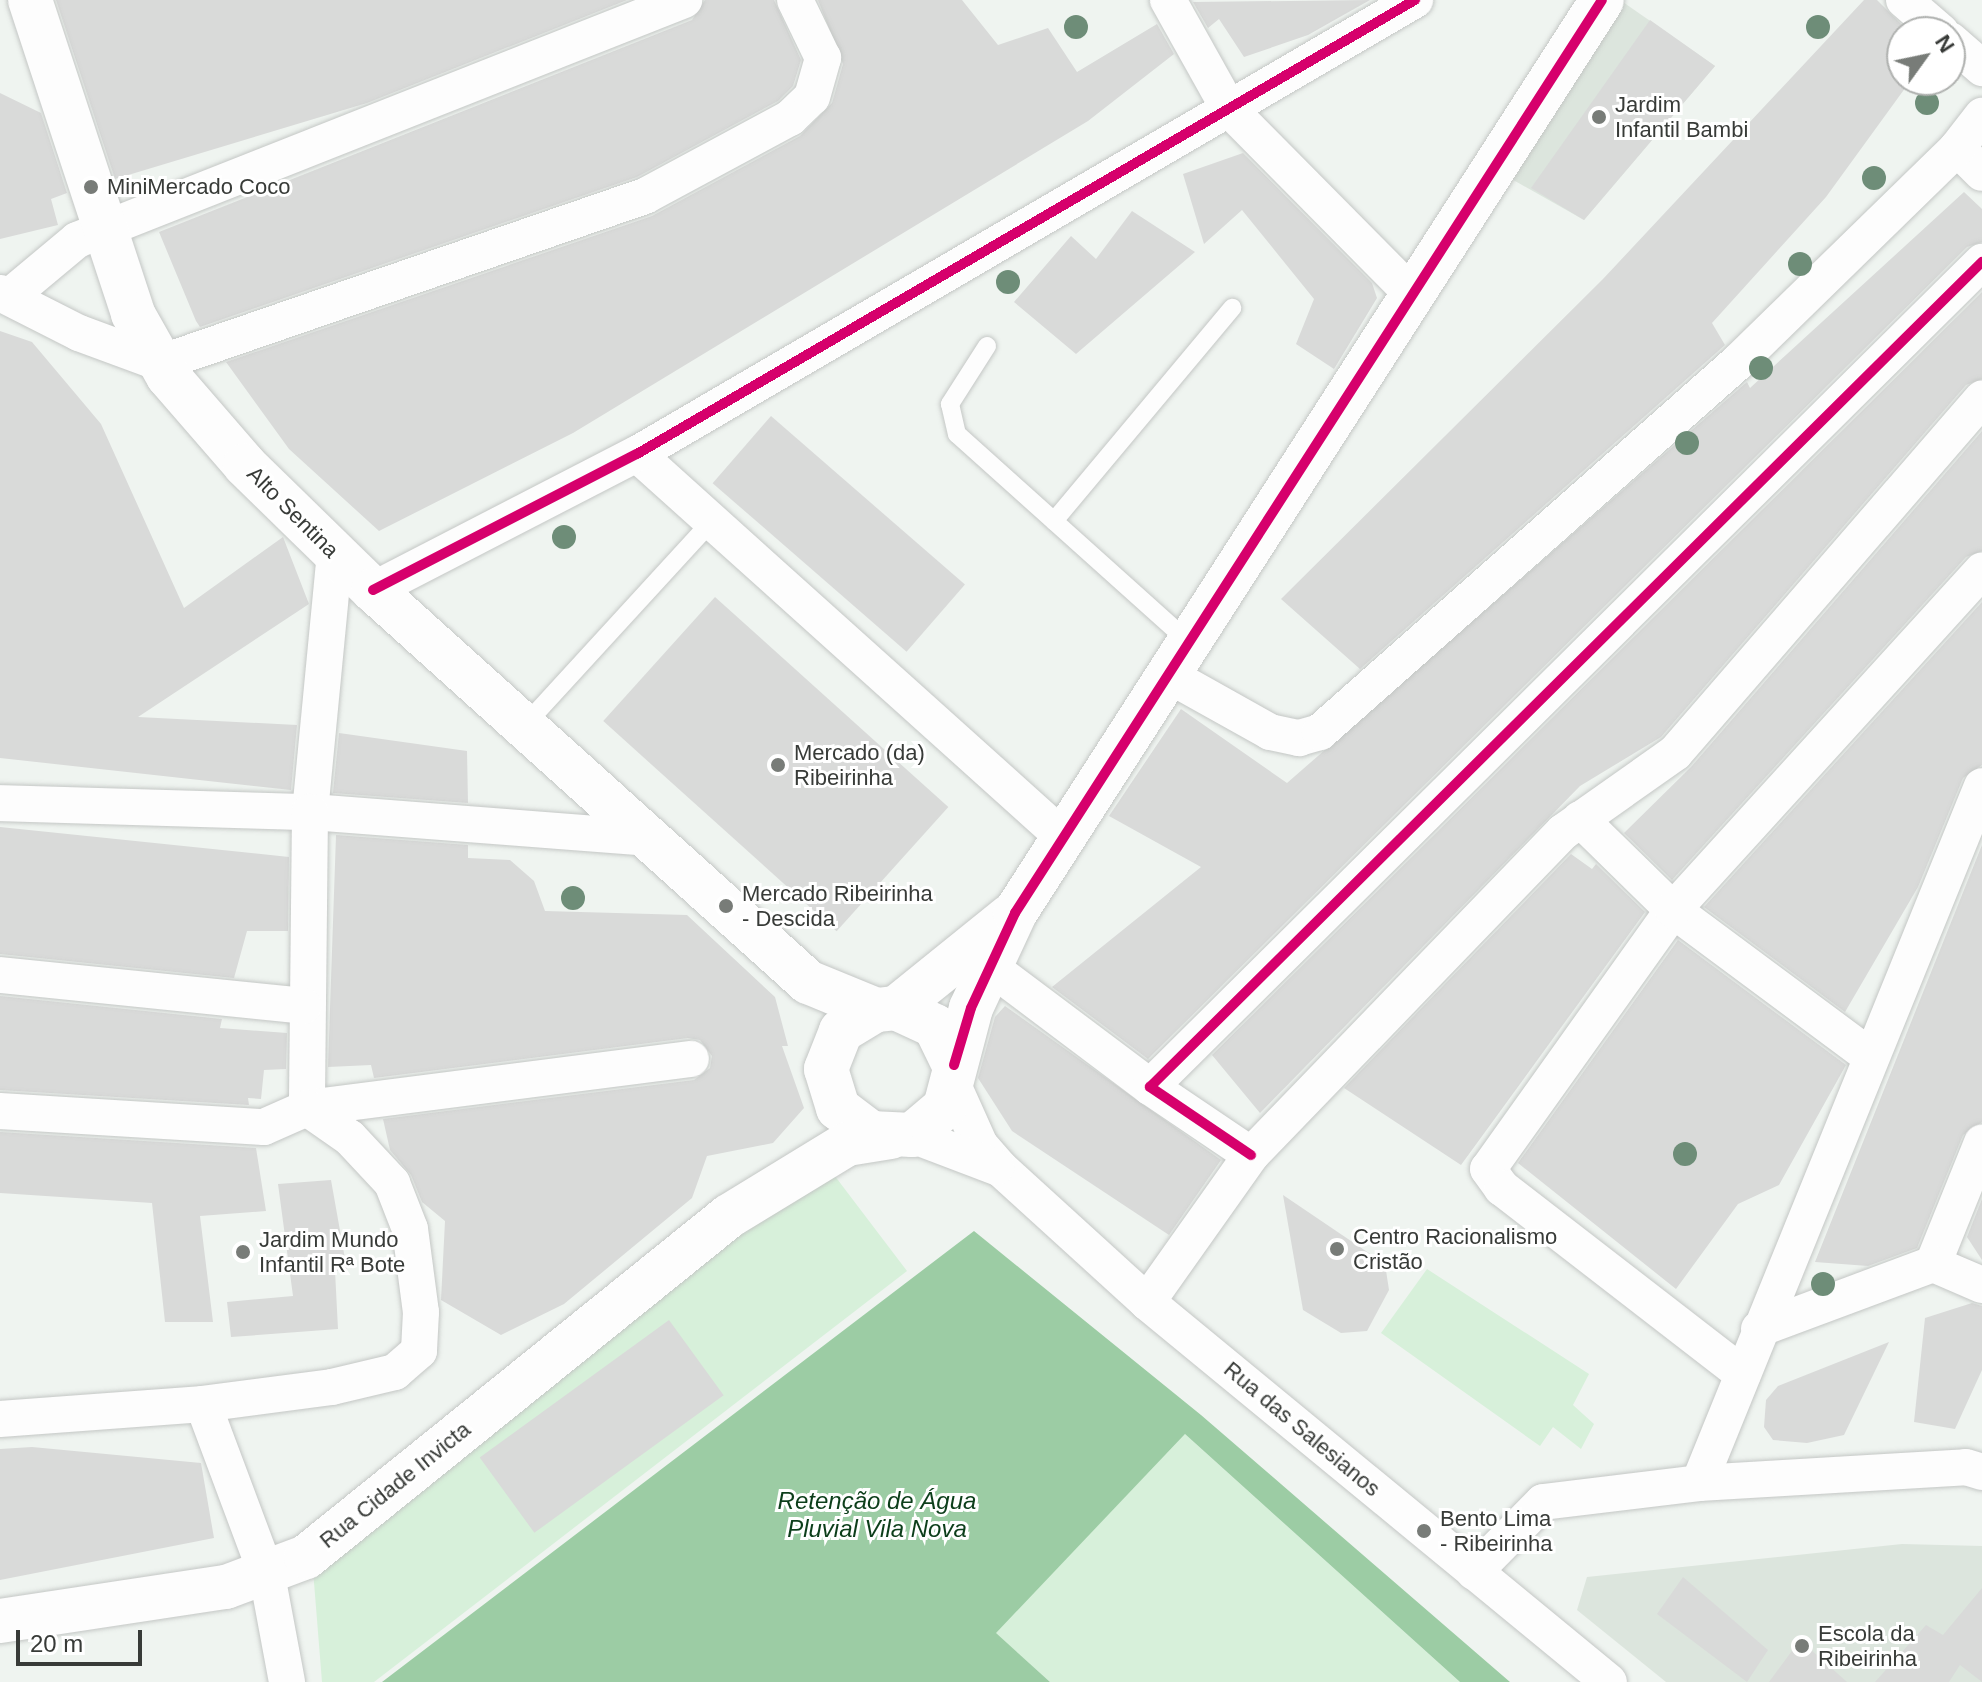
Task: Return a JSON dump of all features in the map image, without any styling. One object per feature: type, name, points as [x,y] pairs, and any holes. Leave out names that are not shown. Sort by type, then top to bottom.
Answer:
[{"type":"main road","name":"Alto Sentina","points":[[30,0],[133,314],[160,363],[245,465],[373,590],[808,982],[886,1009]]},
{"type":"main road","points":[[1015,913],[886,1009],[841,1031],[830,1070],[852,1123],[901,1136],[945,1107],[989,966],[1015,913],[1602,0]]},
{"type":"main road","name":"Alto Sentina","points":[[726,906],[801,988],[830,1070]]},
{"type":"main road","points":[[886,1009],[935,1026],[954,1076]]},
{"type":"main road","name":"Rua Cidade Invicta","points":[[0,1621],[226,1587],[267,1575],[306,1557],[729,1216],[802,1142],[821,1118],[830,1070]]},
{"type":"main road","name":"Rua Cidade Invicta","points":[[729,1216],[847,1144],[901,1136]]},
{"type":"street","points":[[684,0],[104,229],[52,256],[5,294],[79,333],[160,363],[645,196],[790,118],[812,97],[823,58],[795,0]]},
{"type":"street","points":[[1168,0],[1229,109],[1413,295]]},
{"type":"street","points":[[373,590],[637,454],[1415,0]]},
{"type":"street","points":[[1904,0],[1922,16]]},
{"type":"street","points":[[1966,54],[1982,68]]},
{"type":"street","points":[[1180,660],[1270,732],[1299,738],[1320,732],[1970,161],[1982,116]]},
{"type":"street","points":[[1150,1087],[1982,262]]},
{"type":"street","points":[[1147,1302],[1251,1155],[1580,819],[1675,753],[1982,399]]},
{"type":"street","points":[[637,454],[714,519],[1063,837]]},
{"type":"street","points":[[307,1108],[303,1006],[310,812],[335,554]]},
{"type":"street","points":[[1743,1374],[1502,1188],[1488,1169],[1673,910],[1982,571]]},
{"type":"street","points":[[1699,1483],[1982,786]]},
{"type":"street","points":[[0,803],[310,812],[649,838]]},
{"type":"street","points":[[1580,819],[1673,910],[1871,1057]]},
{"type":"street","points":[[989,966],[1150,1087],[1251,1155]]},
{"type":"street","points":[[0,975],[303,1006]]},
{"type":"street","points":[[0,1111],[264,1127],[307,1108],[691,1059]]},
{"type":"street","name":"Rua das Salesianos","points":[[954,1076],[980,1145],[1001,1169],[1147,1302],[1609,1682]]},
{"type":"street","points":[[0,1419],[203,1404],[345,1384],[395,1372],[419,1351],[421,1312],[410,1229],[392,1183],[350,1138],[307,1108]]},
{"type":"street","name":"Rua das Salesianos","points":[[901,1136],[1001,1169]]},
{"type":"street","points":[[1933,1264],[1982,1143]]},
{"type":"street","points":[[1759,1329],[1933,1264],[1982,1285]]},
{"type":"street","points":[[203,1404],[267,1575],[287,1682]]},
{"type":"street","points":[[1474,1572],[1543,1502],[1699,1483],[1966,1467],[1982,1472]]},
{"type":"lane","points":[[1054,521],[1232,308]]},
{"type":"lane","points":[[987,346],[950,404],[957,434],[1054,521],[1180,660]]},
{"type":"lane","points":[[524,726],[714,519]]},
{"type":"shaded area","name":"Jardim Infantil Bambi","points":[[1620,0],[1715,66],[1584,220],[1494,169]]},
{"type":"shaded area","points":[[825,1163],[907,1271],[374,1682],[322,1682],[313,1570]]},
{"type":"shaded area","points":[[1427,1269],[1589,1374],[1573,1405],[1594,1424],[1581,1449],[1553,1427],[1540,1446],[1381,1333]]},
{"type":"shaded area","points":[[1185,1434],[1460,1682],[1050,1682],[995,1633]]},
{"type":"shaded area","name":"Escola da Ribeirinha","points":[[1902,1544],[1982,1546],[1982,1682],[1666,1682],[1577,1610],[1587,1577]]},
{"type":"water","name":"Retenção de Água Pluvial Vila Nova","points":[[974,1231],[1201,1415],[1510,1682],[1460,1682],[1185,1434],[996,1633],[1050,1682],[382,1682]]},
{"type":"building","points":[[56,0],[627,0],[367,103],[115,179]]},
{"type":"building","points":[[705,0],[774,0],[801,60],[793,86],[778,101],[637,177],[200,327],[196,321],[159,232],[692,20]]},
{"type":"building","points":[[818,0],[962,0],[998,45],[1048,28],[1077,72],[1157,24],[1174,54],[1088,121],[573,433],[379,531],[289,449],[226,362],[652,216],[800,136],[832,103],[843,64]]},
{"type":"building","points":[[1370,0],[1308,35],[1244,57],[1219,19],[1208,28],[1193,2]]},
{"type":"building","points":[[1864,0],[1877,0],[1893,16],[1886,16],[1886,96],[1899,96],[1826,197],[1712,323],[1725,345],[1360,669],[1281,599],[1603,279]]},
{"type":"building","points":[[1650,20],[1715,66],[1584,220],[1531,188]]},
{"type":"building","points":[[0,93],[41,113],[67,193],[51,199],[58,225],[0,239]]},
{"type":"building","points":[[1243,153],[1372,283],[1377,298],[1334,369],[1296,344],[1314,299],[1242,210],[1204,244],[1183,174]]},
{"type":"building","points":[[1964,192],[1982,209],[1982,242],[1967,247],[1148,1059],[1052,987],[1201,867],[1109,816],[1181,709],[1287,783],[1747,382],[1750,388]]},
{"type":"building","points":[[1132,211],[1195,252],[1076,354],[1014,302],[1071,236],[1096,259]]},
{"type":"building","points":[[1982,292],[1982,379],[1966,385],[1661,737],[1580,786],[1260,1113],[1212,1055]]},
{"type":"building","points":[[0,331],[32,342],[101,424],[184,608],[283,537],[309,604],[138,717],[297,725],[291,790],[0,758]]},
{"type":"building","points":[[771,416],[965,585],[907,652],[713,483]]},
{"type":"building","points":[[1982,431],[1982,551],[1966,557],[1672,880],[1624,833],[1691,767]]},
{"type":"building","name":"Mercado (da) Ribeirinha","points":[[715,597],[948,807],[837,931],[603,721]]},
{"type":"building","points":[[1982,602],[1982,765],[1963,778],[1918,887],[1845,1012],[1704,907]]},
{"type":"building","points":[[339,733],[467,751],[468,803],[333,793]]},
{"type":"building","points":[[0,827],[289,857],[288,931],[247,931],[234,978],[0,954]]},
{"type":"building","points":[[336,835],[468,845],[468,858],[510,860],[534,881],[545,911],[687,915],[775,997],[788,1046],[782,1046],[804,1108],[773,1143],[707,1156],[692,1198],[564,1304],[501,1335],[441,1300],[445,1221],[422,1202],[411,1175],[390,1150],[383,1119],[694,1080],[710,1068],[712,1056],[700,1040],[688,1038],[374,1078],[371,1065],[328,1067]]},
{"type":"building","points":[[1982,845],[1982,1122],[1963,1135],[1917,1248],[1868,1266],[1815,1262]]},
{"type":"building","points":[[1571,854],[1592,869],[1596,864],[1645,912],[1461,1165],[1344,1088]]},
{"type":"building","points":[[1678,940],[1846,1065],[1779,1185],[1738,1204],[1676,1289],[1518,1163]]},
{"type":"building","points":[[0,996],[222,1019],[220,1028],[287,1033],[286,1069],[264,1070],[261,1099],[248,1098],[249,1105],[0,1090]]},
{"type":"building","points":[[1005,1006],[1221,1160],[1169,1235],[1012,1131],[978,1078],[995,1017]]},
{"type":"building","points":[[0,1132],[256,1148],[266,1211],[200,1216],[213,1322],[165,1322],[152,1203],[0,1193]]},
{"type":"building","points":[[331,1180],[347,1270],[335,1271],[338,1329],[231,1337],[227,1302],[293,1296],[278,1184]]},
{"type":"building","name":"Centro Racionalismo Cristão","points":[[1283,1195],[1385,1264],[1389,1290],[1367,1331],[1341,1333],[1303,1310]]},
{"type":"building","points":[[1982,1199],[1982,1260],[1967,1237]]},
{"type":"building","points":[[1972,1303],[1982,1306],[1982,1370],[1955,1429],[1914,1422],[1925,1318]]},
{"type":"building","points":[[669,1320],[724,1395],[534,1533],[480,1458]]},
{"type":"building","points":[[1889,1342],[1844,1435],[1807,1443],[1773,1440],[1764,1427],[1766,1400],[1778,1386]]},
{"type":"building","points":[[32,1447],[201,1463],[214,1538],[0,1580],[0,1449]]},
{"type":"building","points":[[1683,1577],[1768,1650],[1747,1682],[1657,1614]]},
{"type":"building","points":[[1982,1588],[1982,1682],[1960,1665],[1949,1682],[1875,1682],[1926,1625],[1943,1635]]},
{"type":"building","points":[[1800,1640],[1847,1682],[1769,1682]]},
{"type":"cycle path","points":[[373,590],[637,454],[1415,0]]},
{"type":"cycle path","points":[[954,1065],[971,1008],[1015,913],[1602,0]]},
{"type":"cycle path","points":[[1251,1155],[1150,1087],[1982,262]]},
{"type":"place","name":"Jardim Infantil Bambi","points":[[1599,117]]},
{"type":"place","name":"MiniMercado Coco","points":[[91,187]]},
{"type":"place","name":"Mercado (da) Ribeirinha","points":[[778,765]]},
{"type":"place","name":"Mercado Ribeirinha - Descida","points":[[726,906]]},
{"type":"place","name":"Centro Racionalismo Cristão","points":[[1337,1249]]},
{"type":"place","name":"Jardim Mundo Infantil Rª Bote","points":[[243,1252]]},
{"type":"place","name":"Bento Lima - Ribeirinha","points":[[1424,1531]]},
{"type":"place","name":"Escola da Ribeirinha","points":[[1802,1646]]}]
